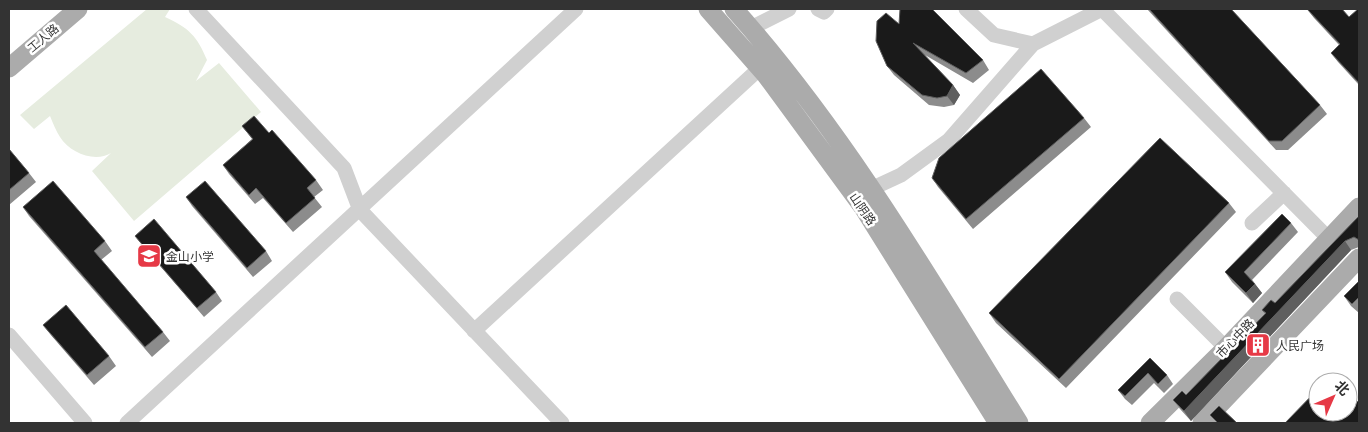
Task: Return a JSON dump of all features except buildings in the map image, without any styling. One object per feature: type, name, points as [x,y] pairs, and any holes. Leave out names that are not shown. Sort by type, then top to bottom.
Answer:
[{"type":"main road","name":"工人路","points":[[9,68],[78,9]]},
{"type":"main road","name":"山阴路","points":[[708,9],[760,68],[863,207],[998,423]]},
{"type":"main road","name":"山阴路","points":[[734,9],[776,57],[873,188],[1020,423]]},
{"type":"main road","name":"市心中路","points":[[1150,423],[1226,348],[1359,207]]},
{"type":"main road","points":[[1202,423],[1359,258]]},
{"type":"street","points":[[196,9],[344,168],[360,210],[562,423]]},
{"type":"street","points":[[127,423],[576,9]]},
{"type":"street","points":[[751,28],[789,9]]},
{"type":"street","points":[[818,9],[824,12],[827,9]]},
{"type":"street","points":[[966,9],[994,36],[1033,44]]},
{"type":"street","points":[[873,188],[901,175],[949,140],[1033,44],[1102,9],[1329,239]]},
{"type":"street","points":[[474,331],[760,68]]},
{"type":"street","points":[[1252,223],[1284,193]]},
{"type":"street","points":[[1178,299],[1226,348]]},
{"type":"street","points":[[9,335],[85,423]]},
{"type":"shaded area","points":[[147,9],[170,9],[165,17],[186,29],[196,39],[207,60],[196,81],[219,63],[261,112],[134,221],[92,171],[111,153],[98,157],[83,155],[64,143],[50,116],[34,129],[20,115]]},
{"type":"place","name":"金山小学","points":[[149,256]]},
{"type":"place","name":"人民广场","points":[[1258,345]]}]
